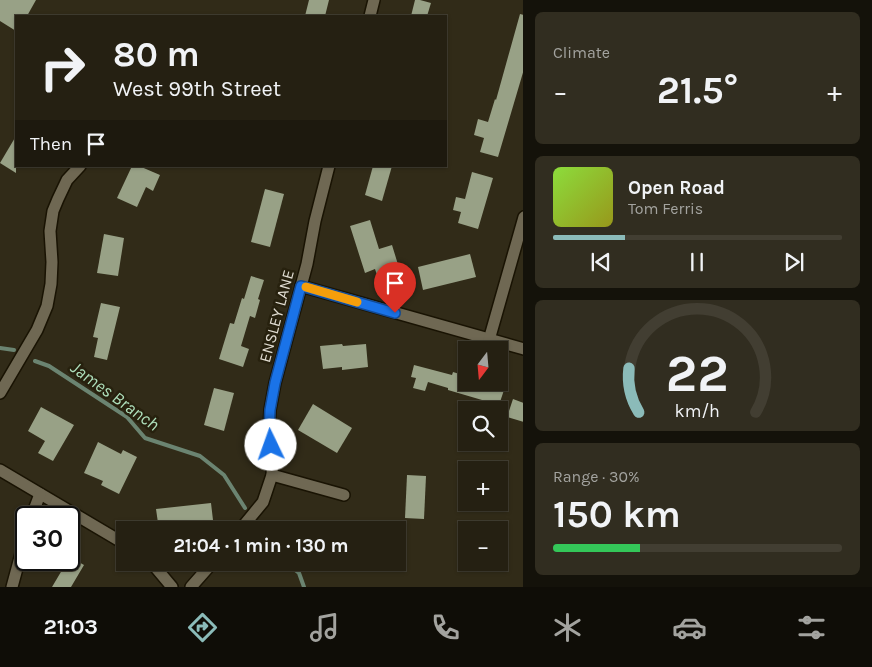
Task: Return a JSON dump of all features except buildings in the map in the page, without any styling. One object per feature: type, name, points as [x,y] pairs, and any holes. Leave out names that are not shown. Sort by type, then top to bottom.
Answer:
[{"type":"street","points":[[370,15],[374,0]]},
{"type":"street","points":[[0,393],[37,330],[47,306],[51,284],[50,231],[53,211],[67,180],[79,167]]},
{"type":"street","name":"ENSLEY LANE","points":[[247,521],[263,502],[272,475],[273,457],[269,432],[270,410],[275,383],[307,264],[315,221],[329,167]]},
{"type":"street","points":[[490,340],[523,217]]},
{"type":"street","points":[[301,286],[523,349]]},
{"type":"street","points":[[0,470],[116,539]]},
{"type":"street","points":[[272,475],[344,495]]},
{"type":"street","points":[[36,506],[40,494]]},
{"type":"street","points":[[12,587],[16,571]]},
{"type":"street","points":[[159,571],[172,587]]},
{"type":"street","points":[[192,587],[205,571]]},
{"type":"waterway","name":"James Branch","points":[[0,348],[14,350]]},
{"type":"waterway","name":"James Branch","points":[[35,361],[49,366],[127,417],[145,438],[200,456],[224,475],[245,508]]},
{"type":"waterway","name":"James Branch","points":[[296,571],[304,587]]},
{"type":"slow traffic","points":[[306,287],[357,302]]},
{"type":"route","points":[[271,445],[269,432],[270,410],[275,383],[301,286],[395,313]]}]
